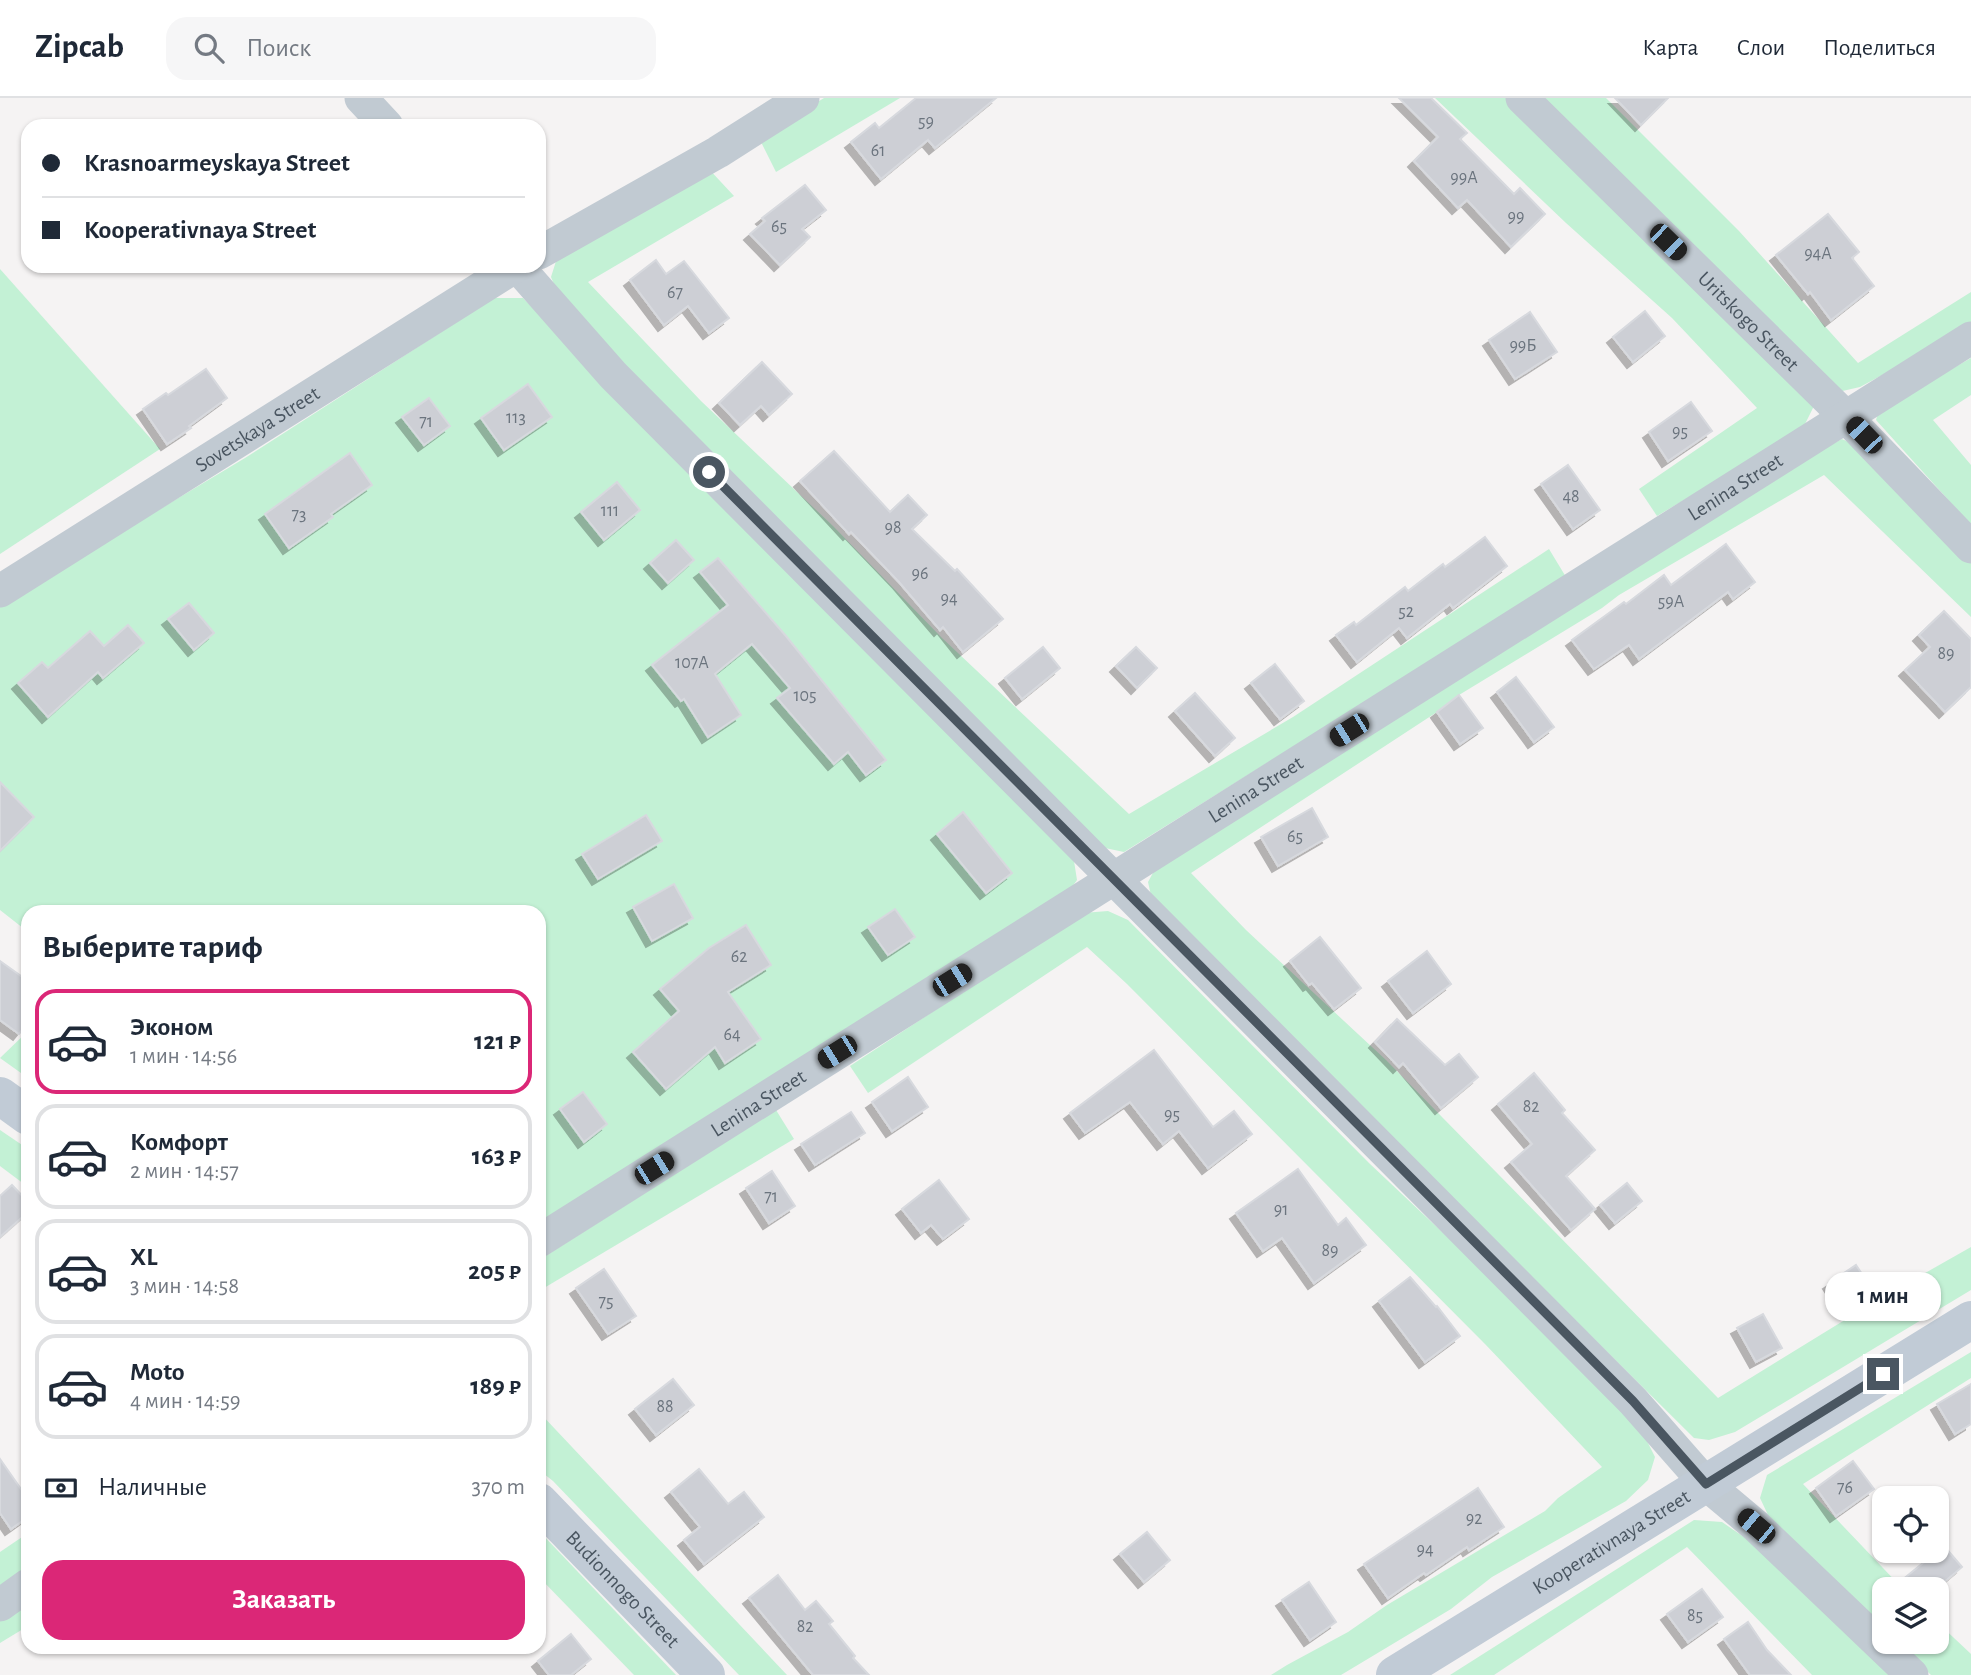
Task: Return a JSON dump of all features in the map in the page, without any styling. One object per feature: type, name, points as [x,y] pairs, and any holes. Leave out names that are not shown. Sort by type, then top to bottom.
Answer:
[{"type":"street","points":[[361,98],[380,119]]},
{"type":"street","points":[[546,249],[718,152],[803,98]]},
{"type":"street","name":"Uritskogo Street","points":[[1522,98],[1846,416],[1971,547]]},
{"type":"street","name":"Sovetskaya Street","points":[[0,591],[505,273]]},
{"type":"street","points":[[522,273],[612,375],[1633,1401],[1706,1484],[1756,1526],[1912,1675]]},
{"type":"street","name":"Lenina Street","points":[[546,1237],[1971,338]]},
{"type":"street","points":[[0,1096],[21,1111]]},
{"type":"street","name":"Kooperativnaya Street","points":[[1395,1675],[1971,1320]]},
{"type":"street","name":"Budionnogo Street","points":[[546,1509],[706,1675]]},
{"type":"street","points":[[0,1605],[21,1591]]},
{"type":"green space","points":[[824,98],[900,98],[776,172],[759,138]]},
{"type":"green space","points":[[1435,98],[1506,98],[1733,321],[1814,406],[1802,430],[1657,516],[1639,489],[1757,408],[1672,318],[1566,223]]},
{"type":"green space","points":[[1538,98],[1606,98],[1739,231],[1858,363],[1971,292],[1971,325],[1860,387],[1838,392]]},
{"type":"green space","points":[[707,167],[734,196],[588,282],[701,401],[833,526],[942,638],[1129,814],[1293,717],[1549,549],[1566,577],[1124,852],[1105,848],[560,299],[551,277],[557,258]]},
{"type":"green space","points":[[0,269],[160,449],[0,554]]},
{"type":"green space","points":[[494,298],[523,298],[1074,861],[1077,880],[1067,894],[546,1224],[546,905],[21,905],[21,926],[0,910],[0,605],[245,458]]},
{"type":"green space","points":[[1971,358],[1971,395],[1933,420],[1971,465],[1971,525],[1876,420],[1879,410]]},
{"type":"green space","points":[[1842,439],[1865,450],[1971,563],[1971,617],[1824,475],[1619,595],[1459,695],[1191,873],[1246,930],[1386,1060],[1718,1398],[1874,1302],[1971,1247],[1971,1290],[1735,1432],[1709,1440],[1694,1438],[1152,900],[1148,882],[1160,860],[1787,468]]},
{"type":"green space","points":[[1108,911],[1128,920],[1369,1163],[1494,1281],[1643,1433],[1655,1457],[1648,1480],[1626,1501],[1492,1577],[1451,1609],[1341,1675],[1271,1675],[1348,1632],[1387,1605],[1545,1511],[1558,1498],[1602,1467],[1485,1344],[1087,947],[868,1093],[850,1066],[1083,913]]},
{"type":"green space","points":[[21,1038],[21,1073],[0,1058]]},
{"type":"green space","points":[[776,1110],[794,1139],[546,1287],[546,1256]]},
{"type":"green space","points":[[0,1130],[21,1144],[21,1182],[0,1166]]},
{"type":"green space","points":[[1971,1352],[1971,1378],[1803,1484],[1872,1556],[1872,1563],[1878,1563],[1892,1577],[1872,1577],[1872,1617],[1768,1515],[1760,1498],[1767,1475]]},
{"type":"green space","points":[[546,1419],[787,1675],[739,1675],[546,1476]]},
{"type":"green space","points":[[1694,1520],[1722,1522],[1754,1544],[1890,1675],[1812,1675],[1687,1547],[1494,1675],[1450,1675]]},
{"type":"green space","points":[[21,1538],[21,1574],[0,1588],[0,1552]]},
{"type":"green space","points":[[546,1538],[676,1675],[634,1675],[546,1584]]},
{"type":"green space","points":[[21,1600],[21,1630],[0,1643],[0,1614]]},
{"type":"green space","points":[[1949,1633],[1971,1654],[1971,1675],[1931,1675],[1909,1654],[1949,1654]]},
{"type":"building","points":[[916,98],[996,98],[935,148],[928,140],[881,179],[851,142],[875,123],[879,128]]},
{"type":"building","points":[[1399,98],[1431,98],[1467,133],[1460,139],[1514,194],[1520,188],[1545,214],[1511,247],[1467,200],[1458,208],[1414,161],[1438,137]]},
{"type":"building","points":[[1615,98],[1668,98],[1641,125]]},
{"type":"building","points":[[805,185],[826,210],[802,229],[810,237],[780,265],[750,234],[765,221],[762,218]]},
{"type":"building","points":[[1828,214],[1859,252],[1852,258],[1874,286],[1831,320],[1776,255]]},
{"type":"building","points":[[656,260],[666,274],[684,261],[729,318],[709,333],[688,306],[664,325],[630,280]]},
{"type":"building","points":[[1645,311],[1665,336],[1633,362],[1613,337]]},
{"type":"building","points":[[1530,312],[1557,352],[1515,379],[1489,340]]},
{"type":"building","points":[[762,362],[792,394],[769,415],[761,406],[740,425],[719,403]]},
{"type":"building","points":[[206,369],[227,398],[167,444],[143,409]]},
{"type":"building","points":[[528,384],[552,417],[504,450],[481,418]]},
{"type":"building","points":[[429,398],[450,426],[424,445],[402,417]]},
{"type":"building","points":[[1691,402],[1712,431],[1668,461],[1649,432]]},
{"type":"building","points":[[834,451],[890,512],[908,495],[927,515],[912,529],[955,571],[957,569],[1003,619],[963,652],[943,627],[940,630],[899,582],[851,532],[849,534],[800,481]]},
{"type":"building","points":[[350,453],[372,485],[289,548],[265,514]]},
{"type":"building","points":[[1568,465],[1600,510],[1573,529],[1541,484]]},
{"type":"building","points":[[617,482],[640,510],[604,540],[581,512]]},
{"type":"building","points":[[1485,537],[1507,566],[1453,608],[1450,604],[1407,638],[1399,628],[1357,662],[1336,635],[1354,622],[1356,625],[1405,587],[1408,591],[1443,564],[1445,567]]},
{"type":"building","points":[[676,540],[694,560],[668,583],[650,563]]},
{"type":"building","points":[[1726,544],[1755,582],[1733,599],[1728,592],[1639,659],[1629,645],[1594,669],[1572,640],[1664,575],[1671,585]]},
{"type":"building","points":[[718,558],[786,636],[886,760],[866,775],[848,752],[834,764],[777,698],[790,688],[752,644],[715,674],[741,715],[708,737],[684,699],[681,701],[652,665],[728,605],[700,572]]},
{"type":"building","points":[[189,603],[214,633],[194,650],[168,619]]},
{"type":"building","points":[[1944,611],[1971,639],[1971,687],[1945,712],[1905,670],[1930,647],[1919,635]]},
{"type":"building","points":[[128,625],[144,643],[103,678],[98,672],[48,717],[18,683],[42,662],[48,668],[90,631],[104,646]]},
{"type":"building","points":[[1043,647],[1060,668],[1022,699],[1005,678]]},
{"type":"building","points":[[1136,647],[1157,668],[1137,688],[1116,666]]},
{"type":"building","points":[[1275,664],[1304,701],[1280,719],[1251,683]]},
{"type":"building","points":[[1516,677],[1554,727],[1534,742],[1497,692]]},
{"type":"building","points":[[1195,693],[1235,738],[1215,756],[1175,711]]},
{"type":"building","points":[[1459,695],[1483,728],[1460,744],[1437,712]]},
{"type":"building","points":[[0,782],[34,817],[0,851]]},
{"type":"building","points":[[1312,808],[1328,837],[1278,866],[1261,837]]},
{"type":"building","points":[[963,812],[1012,873],[986,893],[937,834]]},
{"type":"building","points":[[646,815],[662,841],[598,879],[582,854]]},
{"type":"building","points":[[674,884],[693,918],[652,941],[633,907]]},
{"type":"building","points":[[895,909],[915,937],[888,955],[868,927]]},
{"type":"building","points":[[746,925],[771,965],[728,992],[761,1039],[725,1063],[715,1047],[666,1089],[633,1052],[679,1011],[660,989],[709,948]]},
{"type":"building","points":[[1320,937],[1361,988],[1334,1009],[1312,983],[1309,985],[1290,961]]},
{"type":"building","points":[[1427,951],[1451,984],[1413,1013],[1388,981]]},
{"type":"building","points":[[0,961],[21,976],[21,1032],[19,1034],[0,1020]]},
{"type":"building","points":[[1397,1019],[1445,1065],[1459,1054],[1478,1077],[1441,1108],[1403,1063],[1399,1067],[1375,1042]]},
{"type":"building","points":[[1154,1050],[1213,1127],[1234,1111],[1252,1134],[1208,1168],[1179,1131],[1163,1144],[1130,1102],[1085,1133],[1070,1113]]},
{"type":"building","points":[[1534,1073],[1565,1110],[1562,1113],[1595,1150],[1566,1176],[1595,1209],[1571,1230],[1511,1162],[1532,1144],[1498,1104]]},
{"type":"building","points":[[908,1077],[928,1107],[892,1131],[872,1102]]},
{"type":"building","points":[[583,1092],[607,1124],[584,1142],[560,1109]]},
{"type":"building","points":[[851,1112],[865,1133],[815,1165],[801,1144]]},
{"type":"building","points":[[1298,1169],[1338,1225],[1346,1218],[1366,1245],[1314,1283],[1282,1238],[1263,1251],[1236,1213]]},
{"type":"building","points":[[772,1171],[795,1206],[769,1223],[746,1188]]},
{"type":"building","points":[[939,1180],[969,1219],[943,1239],[931,1225],[921,1233],[902,1209]]},
{"type":"building","points":[[1627,1183],[1642,1201],[1615,1223],[1600,1205]]},
{"type":"building","points":[[12,1185],[21,1195],[21,1218],[0,1237],[0,1196]]},
{"type":"building","points":[[1856,1265],[1870,1286],[1843,1304],[1829,1283]]},
{"type":"building","points":[[604,1269],[636,1316],[608,1334],[576,1288]]},
{"type":"building","points":[[1410,1277],[1460,1336],[1425,1362],[1379,1301]]},
{"type":"building","points":[[1763,1314],[1782,1348],[1756,1362],[1737,1328]]},
{"type":"building","points":[[673,1379],[694,1405],[656,1435],[635,1409]]},
{"type":"building","points":[[1971,1384],[1971,1424],[1955,1434],[1937,1404]]},
{"type":"building","points":[[0,1459],[21,1489],[21,1522],[11,1529],[0,1513]]},
{"type":"building","points":[[1853,1461],[1872,1486],[1872,1490],[1836,1516],[1816,1488]]},
{"type":"building","points":[[699,1469],[728,1504],[744,1492],[764,1517],[704,1564],[684,1540],[700,1527],[671,1492]]},
{"type":"building","points":[[1478,1488],[1504,1527],[1469,1550],[1467,1547],[1426,1575],[1424,1573],[1388,1598],[1364,1564]]},
{"type":"building","points":[[1147,1532],[1170,1560],[1144,1582],[1120,1554]]},
{"type":"building","points":[[1949,1552],[1962,1567],[1949,1578],[1906,1577],[1923,1563],[1949,1563]]},
{"type":"building","points":[[778,1575],[805,1610],[816,1601],[833,1621],[829,1624],[855,1656],[853,1658],[869,1675],[813,1675],[749,1598]]},
{"type":"building","points":[[1309,1582],[1336,1622],[1310,1640],[1282,1600]]},
{"type":"building","points":[[1702,1589],[1723,1617],[1688,1642],[1667,1614]]},
{"type":"building","points":[[1748,1622],[1767,1650],[1791,1675],[1750,1675],[1724,1639]]},
{"type":"building","points":[[571,1634],[591,1659],[571,1675],[549,1675],[538,1661]]},
{"type":"route","points":[[709,472],[1633,1401],[1706,1484],[1883,1374]]}]
